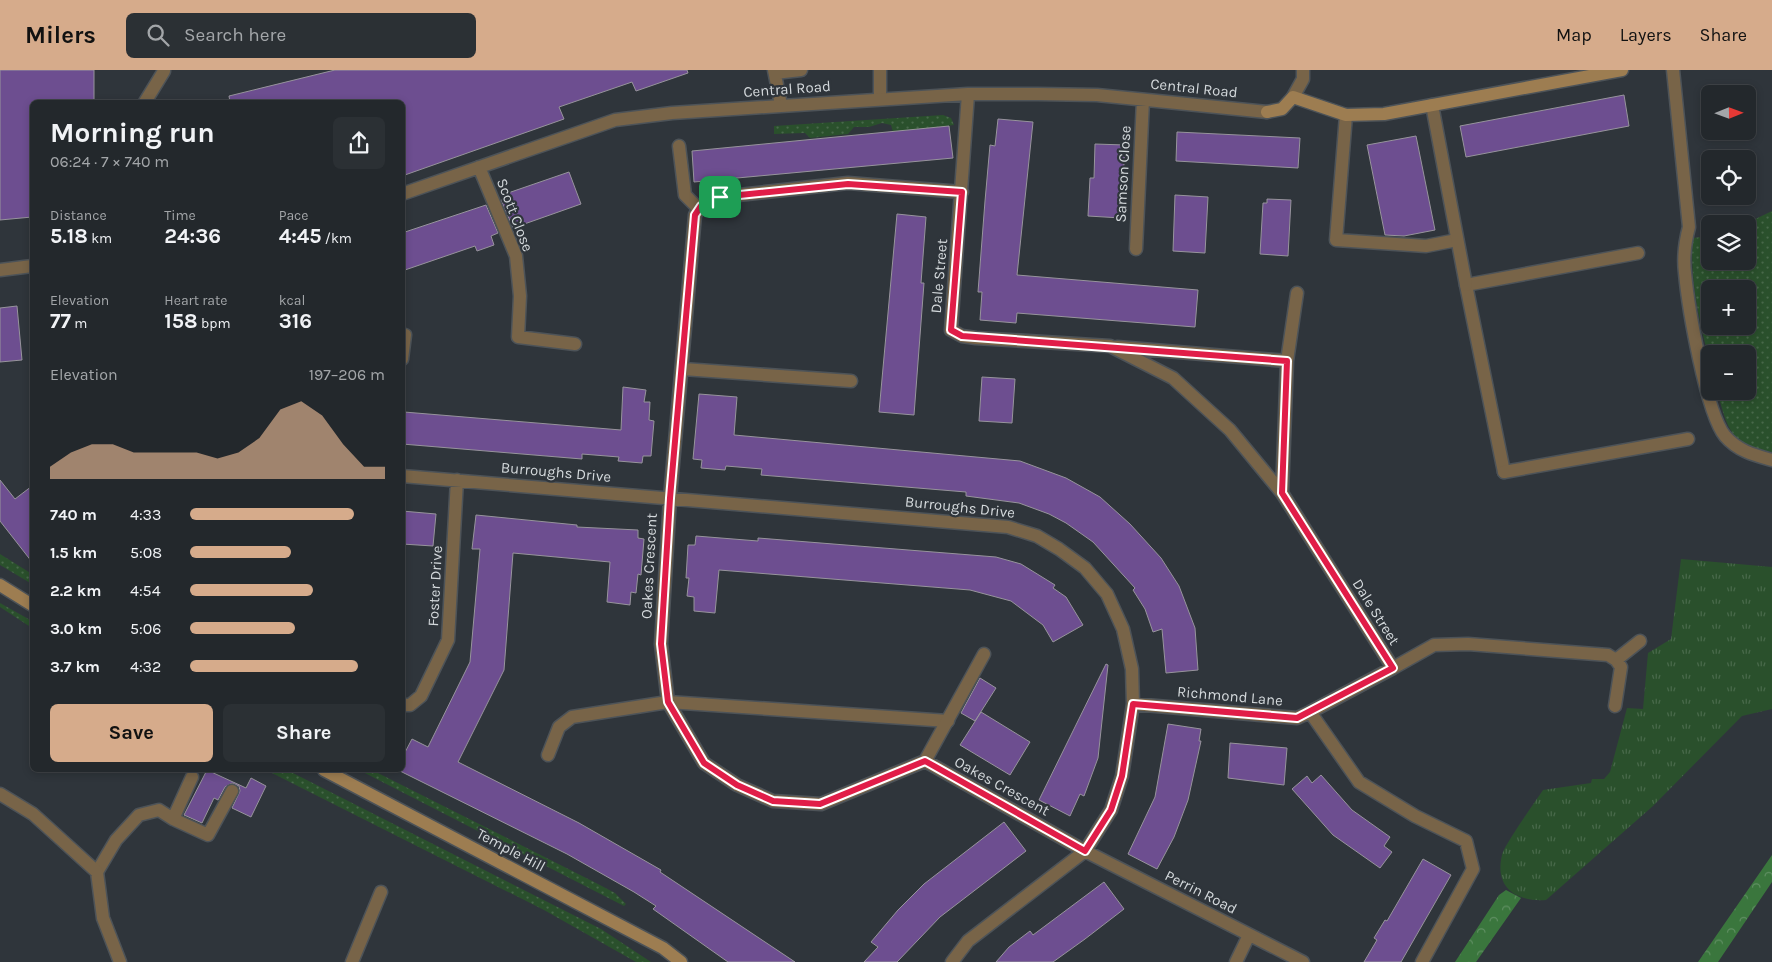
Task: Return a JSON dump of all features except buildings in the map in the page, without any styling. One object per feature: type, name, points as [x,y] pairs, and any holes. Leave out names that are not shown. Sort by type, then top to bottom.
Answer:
[{"type":"street","points":[[781,105],[775,72],[801,70]]},
{"type":"street","points":[[880,70],[880,99]]},
{"type":"street","points":[[1303,70],[1303,79],[1293,96],[1346,114],[1384,114],[1622,70]]},
{"type":"street","points":[[1673,70],[1689,227],[1685,245],[1684,271],[1695,339],[1712,405],[1724,436],[1741,451],[1772,460]]},
{"type":"street","points":[[147,100],[164,71]]},
{"type":"street","name":"Central Road","points":[[405,193],[615,120],[672,113],[968,94],[1052,94],[1143,100],[1267,112],[1282,108],[1293,96]]},
{"type":"street","name":"Dale Street","points":[[968,94],[951,330],[962,336],[976,338],[1110,346],[1287,361]]},
{"type":"street","name":"Samson Close","points":[[1136,249],[1143,100]]},
{"type":"street","points":[[1432,106],[1504,472],[1688,439]]},
{"type":"street","points":[[1346,114],[1336,240],[1426,246],[1457,240]]},
{"type":"street","points":[[679,146],[686,195],[699,209],[710,200],[720,197],[848,184],[962,192]]},
{"type":"street","name":"Scott Close","points":[[479,167],[516,256],[520,296],[518,337],[575,344]]},
{"type":"street","name":"Oakes Crescent","points":[[699,209],[693,225],[683,369],[670,498],[661,644],[668,702],[704,763],[737,785],[773,801],[820,804],[925,761],[1085,851]]},
{"type":"street","points":[[1466,285],[1638,253]]},
{"type":"street","points":[[0,270],[30,266]]},
{"type":"street","points":[[1282,493],[1287,361],[1297,292]]},
{"type":"street","name":"Dale Street","points":[[1110,346],[1173,378],[1230,430],[1282,493],[1393,668],[1310,712]]},
{"type":"street","points":[[683,369],[851,381]]},
{"type":"street","name":"Burroughs Drive","points":[[405,476],[991,524],[1037,536],[1085,568],[1107,594],[1122,629],[1132,669],[1133,704],[1122,776],[1111,810],[1085,851],[968,941],[952,962]]},
{"type":"street","name":"Foster Drive","points":[[405,705],[410,705],[420,696],[448,640],[457,480]]},
{"type":"street","points":[[0,585],[30,604]]},
{"type":"street","points":[[1616,660],[1640,641]]},
{"type":"street","points":[[1393,668],[1434,645],[1468,644],[1608,655],[1616,660],[1622,668],[1615,706]]},
{"type":"street","points":[[925,761],[984,654]]},
{"type":"street","points":[[548,755],[559,727],[572,717],[668,702],[948,721]]},
{"type":"street","name":"Richmond Lane","points":[[1133,704],[1297,718],[1310,712]]},
{"type":"street","points":[[1310,712],[1359,782],[1415,816],[1466,841],[1473,869],[1422,962]]},
{"type":"street","name":"Temple Hill","points":[[328,772],[663,948],[682,962]]},
{"type":"street","points":[[173,819],[192,778]]},
{"type":"street","points":[[120,962],[103,918],[97,872],[116,840],[139,815],[159,810],[173,819],[208,834],[232,791]]},
{"type":"street","points":[[0,794],[33,814],[97,872]]},
{"type":"street","name":"Perrin Road","points":[[1085,851],[1303,962]]},
{"type":"street","points":[[352,962],[381,892]]},
{"type":"street","points":[[1236,962],[1249,935]]},
{"type":"green space","points":[[943,115],[951,118],[954,125],[893,132],[891,125],[882,123],[869,127],[854,127],[848,134],[810,138],[805,133],[774,134],[774,126]]},
{"type":"green space","points":[[1772,211],[1772,452],[1758,449],[1739,439],[1728,425],[1720,400],[1756,400],[1756,345],[1706,345],[1703,335],[1756,335],[1756,280],[1701,280],[1701,325],[1694,285],[1693,238],[1701,237],[1701,270],[1756,270],[1756,219]]},
{"type":"green space","points":[[0,554],[30,573],[30,583],[0,565]]},
{"type":"green space","points":[[1681,559],[1772,567],[1772,709],[1742,716],[1653,806],[1546,900],[1535,900],[1517,895],[1510,891],[1501,876],[1502,855],[1514,833],[1543,790],[1591,783],[1592,779],[1604,779],[1610,772],[1627,708],[1643,709],[1648,653],[1671,639]]},
{"type":"green space","points":[[0,603],[30,620],[30,627],[0,607]]},
{"type":"green space","points":[[270,772],[291,772],[601,929],[651,962],[636,962],[544,910]]},
{"type":"green space","points":[[363,772],[376,772],[598,884],[615,893],[626,904],[624,906]]},
{"type":"green space","points":[[1772,855],[1772,882],[1718,962],[1698,962]]},
{"type":"green space","points":[[1506,890],[1521,898],[1476,962],[1455,962],[1499,895]]},
{"type":"route","points":[[848,184],[962,192],[951,330],[962,336],[1287,361],[1282,493],[1393,668],[1297,718],[1133,704],[1122,776],[1111,810],[1085,851],[925,761],[820,804],[773,801],[737,785],[704,763],[668,702],[661,644],[670,498],[683,369],[693,225],[695,215],[701,206],[710,200],[720,197],[848,184]]}]
